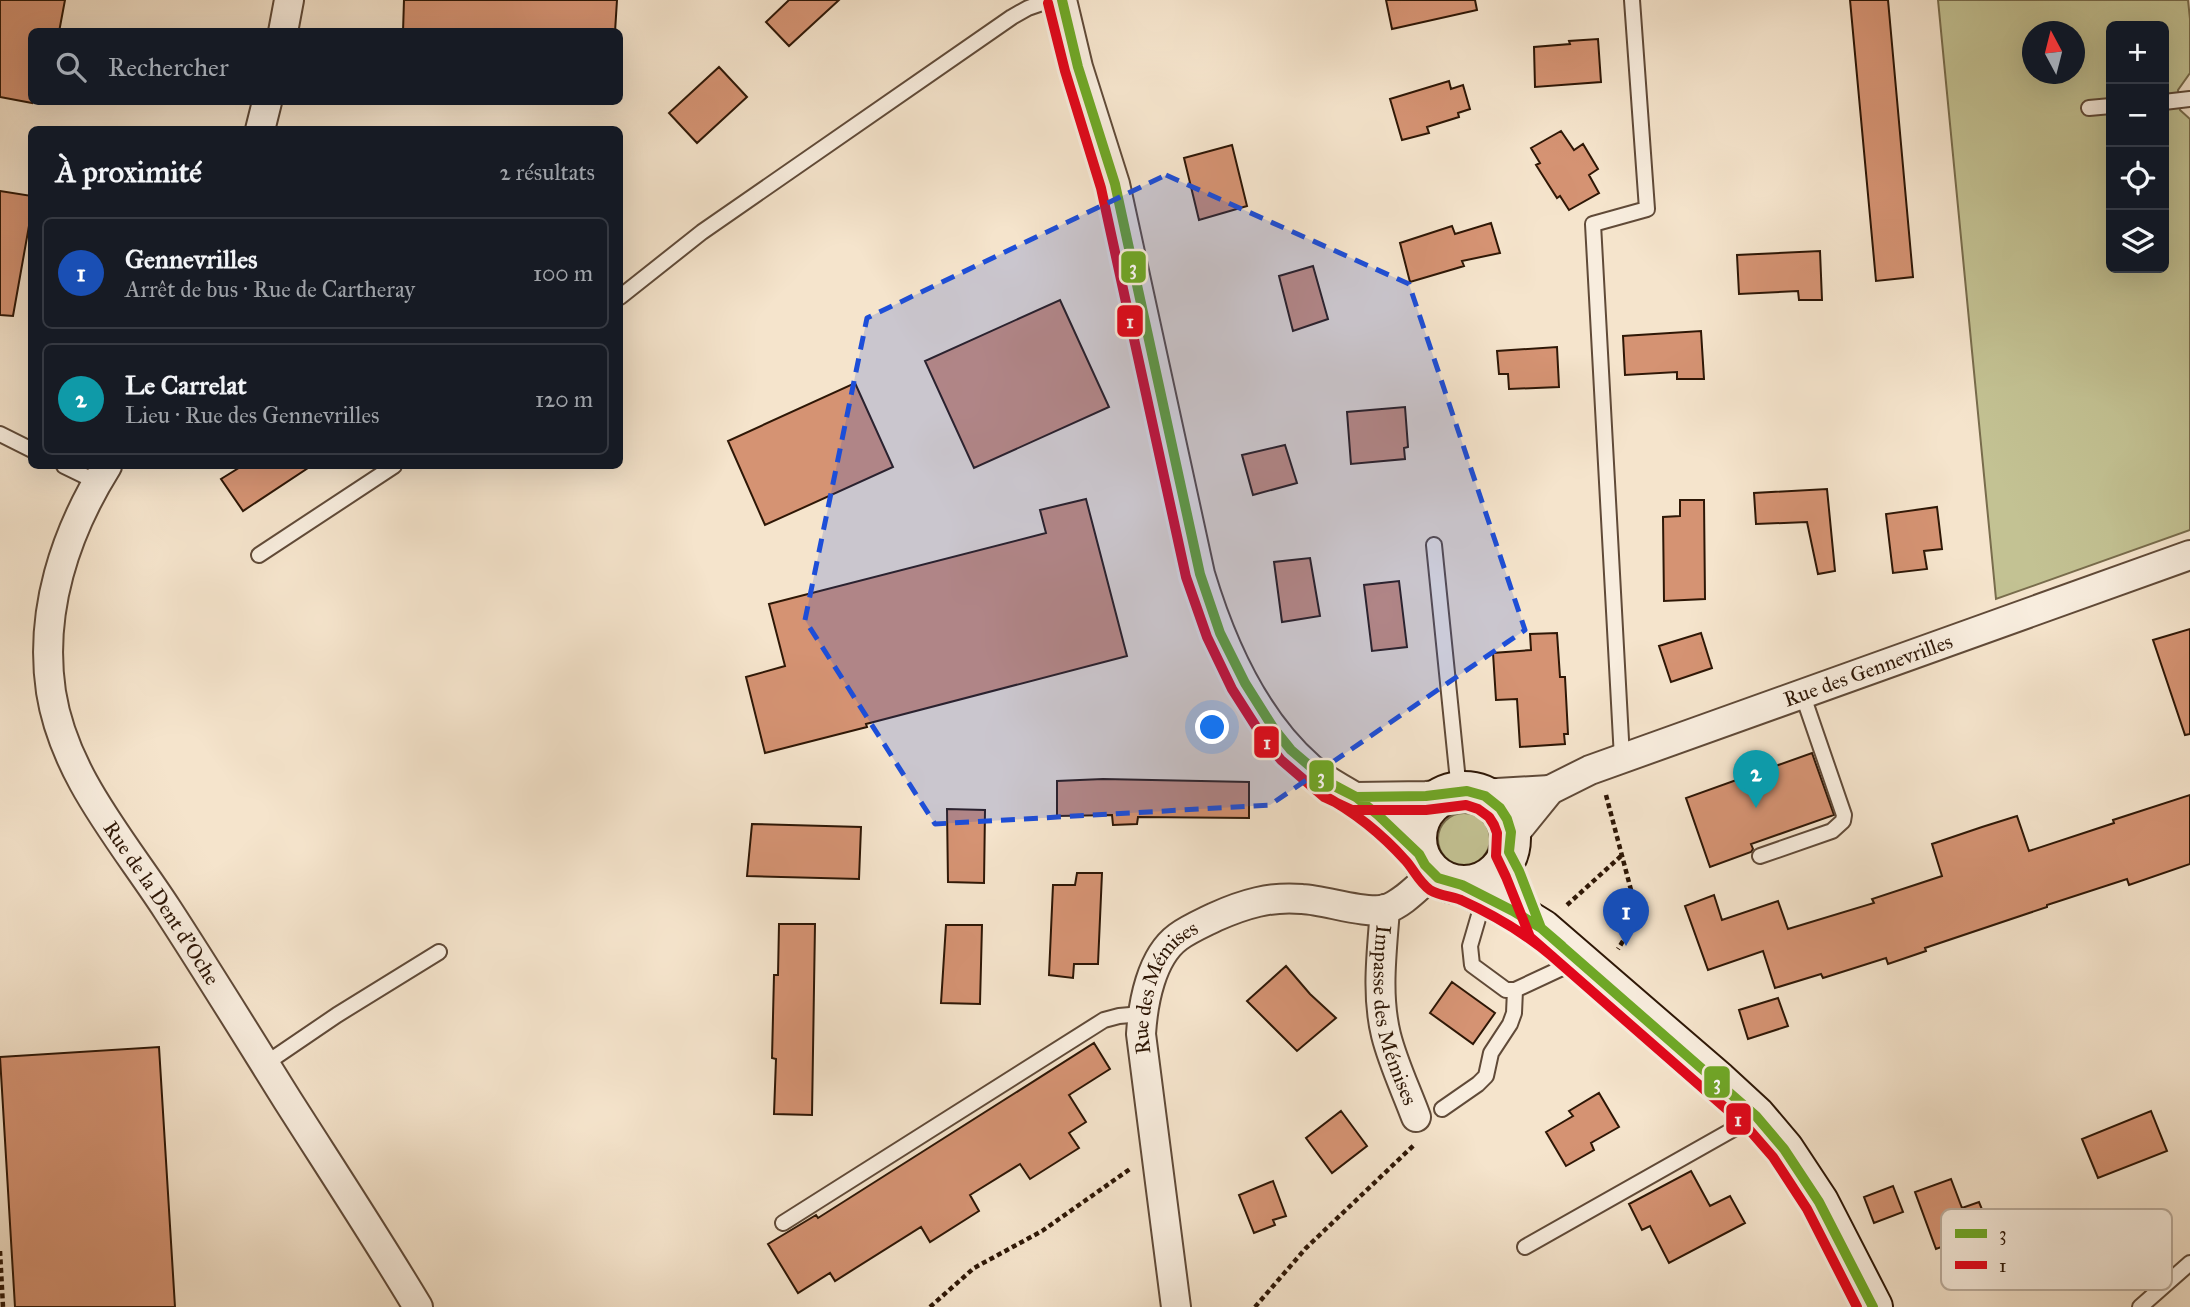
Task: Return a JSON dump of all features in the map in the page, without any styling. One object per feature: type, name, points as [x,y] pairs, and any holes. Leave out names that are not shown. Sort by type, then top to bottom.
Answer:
[{"type":"street","points":[[284,28],[289,0]]},
{"type":"street","points":[[1062,0],[1078,67],[1115,184],[1194,550],[1209,605],[1232,659],[1273,729],[1291,750],[1332,785],[1356,797],[1450,877],[1553,918]]},
{"type":"street","points":[[261,126],[266,105]]},
{"type":"street","name":"Rue de la Dent d'Oche","points":[[102,474],[68,542],[52,601],[48,632],[51,693],[68,752],[97,806],[167,909],[418,1307]]},
{"type":"street","name":"Rue des Gennevrilles","points":[[1356,797],[1530,793],[1550,790],[1610,762],[2190,555]]},
{"type":"street","name":"Rue des Gennevrilles","points":[[1510,845],[1550,790]]},
{"type":"street","points":[[1450,877],[1417,833],[1423,814],[1437,799],[1463,793],[1491,800],[1507,819],[1510,845],[1519,871],[1589,969],[1756,1116],[1790,1158],[1819,1202],[1873,1307]]},
{"type":"street","points":[[1385,909],[1450,877],[1480,883],[1500,868],[1510,845]]},
{"type":"street","name":"Rue des Mémises","points":[[1175,1307],[1141,1034],[1145,998],[1165,951],[1175,938],[1237,907],[1267,900],[1298,898],[1368,910],[1385,909]]},
{"type":"street","name":"Impasse des Mémises","points":[[1385,909],[1380,990],[1382,1014],[1391,1052],[1429,1113]]},
{"type":"lane","points":[[623,295],[702,232],[1000,25],[1028,8],[1051,0]]},
{"type":"lane","points":[[1610,762],[1593,224],[1647,209],[1632,0]]},
{"type":"lane","points":[[2169,101],[2190,99]]},
{"type":"lane","points":[[2089,108],[2106,106]]},
{"type":"lane","points":[[0,434],[28,448]]},
{"type":"lane","points":[[78,469],[102,474]]},
{"type":"lane","points":[[259,555],[389,469]]},
{"type":"lane","points":[[1434,545],[1463,793]]},
{"type":"lane","points":[[1760,856],[1832,831],[1838,827],[1844,815],[1802,693]]},
{"type":"lane","points":[[1450,877],[1471,946],[1472,965],[1506,990],[1515,990],[1589,969]]},
{"type":"lane","points":[[265,1064],[337,1015],[439,952]]},
{"type":"lane","points":[[1429,1113],[1478,1084],[1486,1076],[1497,1042],[1510,1024],[1514,1013],[1515,990]]},
{"type":"lane","points":[[783,1223],[1104,1020],[1142,1014]]},
{"type":"lane","points":[[1525,1247],[1756,1116]]},
{"type":"lane","points":[[2172,1279],[2190,1263]]},
{"type":"lane","points":[[2140,1307],[2159,1290]]},
{"type":"path","points":[[1589,969],[1630,932],[1635,917],[1634,900],[1614,823],[1610,762]]},
{"type":"path","points":[[1553,918],[1621,856]]},
{"type":"path","name":"Impasse des Mémises","points":[[1255,1307],[1314,1240],[1409,1152],[1429,1113]]},
{"type":"path","points":[[930,1307],[974,1268],[1042,1231],[1157,1149]]},
{"type":"path","points":[[0,1251],[3,1307]]},
{"type":"highlighted area","points":[[1166,175],[1409,284],[1525,630],[1270,805],[935,824],[805,620],[867,318]]},
{"type":"shaded area","points":[[1938,0],[2188,0],[2190,73],[2178,90],[2180,110],[2190,119],[2190,530],[1996,599]]},
{"type":"shaded area","points":[[1464,813],[1474,815],[1482,821],[1488,829],[1488,849],[1482,857],[1474,863],[1464,865],[1454,863],[1446,857],[1440,849],[1438,839],[1440,829],[1446,821],[1454,815]]},
{"type":"building","points":[[0,0],[65,0],[60,28],[28,28],[28,102],[0,97]]},
{"type":"building","points":[[404,0],[617,0],[615,28],[403,28]]},
{"type":"building","points":[[789,0],[839,0],[789,46],[766,22]]},
{"type":"building","points":[[1386,0],[1475,0],[1477,10],[1392,29]]},
{"type":"building","points":[[1850,0],[1888,0],[1913,277],[1876,281]]},
{"type":"building","points":[[1598,39],[1601,82],[1535,87],[1534,47]]},
{"type":"building","points":[[719,67],[747,97],[697,143],[669,113]]},
{"type":"building","points":[[1449,81],[1451,89],[1463,85],[1470,109],[1458,113],[1459,117],[1427,127],[1429,133],[1402,140],[1390,99]]},
{"type":"building","points":[[1561,131],[1574,150],[1583,144],[1598,169],[1589,175],[1599,193],[1569,210],[1560,196],[1557,198],[1536,165],[1540,163],[1531,148]]},
{"type":"building","points":[[1232,145],[1247,206],[1199,220],[1184,158]]},
{"type":"building","points":[[0,191],[28,195],[28,232],[13,316],[0,315]]},
{"type":"building","points":[[1491,223],[1500,253],[1462,261],[1464,266],[1410,282],[1400,243],[1452,226],[1455,234]]},
{"type":"building","points":[[1820,251],[1822,300],[1799,300],[1798,291],[1739,294],[1737,255]]},
{"type":"building","points":[[1313,266],[1328,319],[1293,331],[1279,276]]},
{"type":"building","points":[[1060,300],[1109,407],[974,468],[925,361]]},
{"type":"building","points":[[1701,331],[1704,379],[1677,379],[1677,372],[1625,375],[1623,336]]},
{"type":"building","points":[[1557,347],[1559,387],[1509,389],[1508,374],[1499,374],[1497,351]]},
{"type":"building","points":[[855,383],[893,467],[765,525],[728,441]]},
{"type":"building","points":[[1405,407],[1408,447],[1404,448],[1405,459],[1351,464],[1347,412]]},
{"type":"building","points":[[1285,445],[1297,483],[1253,495],[1242,455]]},
{"type":"building","points":[[237,469],[306,469],[243,511],[221,479]]},
{"type":"building","points":[[1827,489],[1835,571],[1818,574],[1807,522],[1756,524],[1754,493]]},
{"type":"building","points":[[1086,499],[1127,656],[765,753],[746,677],[785,666],[769,604],[1046,533],[1040,510]]},
{"type":"building","points":[[1680,500],[1704,500],[1705,599],[1664,601],[1663,517],[1680,516]]},
{"type":"building","points":[[1937,507],[1942,549],[1924,551],[1927,569],[1893,573],[1886,514]]},
{"type":"building","points":[[1310,558],[1320,616],[1282,622],[1274,562]]},
{"type":"building","points":[[1399,581],[1407,647],[1372,651],[1364,585]]},
{"type":"building","points":[[2190,629],[2190,734],[2185,735],[2153,640]]},
{"type":"building","points":[[1557,633],[1560,677],[1565,677],[1568,734],[1564,734],[1565,744],[1520,747],[1517,699],[1496,700],[1493,653],[1531,650],[1530,634]]},
{"type":"building","points":[[1701,633],[1712,668],[1671,682],[1659,646]]},
{"type":"building","points":[[1812,753],[1834,815],[1751,844],[1751,852],[1710,867],[1686,798]]},
{"type":"building","points":[[1103,779],[1249,782],[1249,818],[1138,817],[1137,824],[1113,825],[1112,815],[1057,816],[1057,781]]},
{"type":"building","points":[[2190,795],[2190,864],[2129,885],[2127,879],[2047,905],[1925,948],[1926,951],[1888,964],[1886,958],[1823,978],[1821,974],[1775,988],[1763,951],[1708,970],[1685,906],[1714,895],[1722,920],[1778,901],[1788,929],[1874,903],[1872,899],[1942,876],[1932,844],[1982,827],[2017,816],[2029,851]]},
{"type":"building","points":[[947,809],[985,810],[984,883],[948,882]]},
{"type":"building","points":[[752,824],[861,827],[859,879],[747,876]]},
{"type":"building","points":[[1077,873],[1102,873],[1098,964],[1074,964],[1073,978],[1049,975],[1053,885],[1075,885]]},
{"type":"building","points":[[779,924],[815,924],[812,1115],[774,1114],[774,975],[778,975]]},
{"type":"building","points":[[946,925],[982,925],[980,1004],[941,1003]]},
{"type":"building","points":[[1286,966],[1310,994],[1336,1018],[1297,1051],[1247,1001]]},
{"type":"building","points":[[1452,982],[1495,1013],[1473,1044],[1430,1013]]},
{"type":"building","points":[[1778,998],[1788,1026],[1748,1039],[1739,1010]]},
{"type":"building","points":[[1094,1043],[1110,1069],[1069,1095],[1086,1122],[1069,1133],[1079,1148],[1030,1179],[1020,1164],[970,1195],[979,1211],[930,1242],[921,1227],[835,1281],[830,1273],[798,1293],[768,1244],[816,1215],[818,1218]]},
{"type":"building","points":[[159,1047],[175,1307],[15,1307],[0,1057]]},
{"type":"building","points":[[1599,1093],[1619,1127],[1591,1143],[1594,1150],[1566,1166],[1546,1132],[1573,1116],[1569,1111]]},
{"type":"building","points":[[1341,1111],[1367,1146],[1332,1173],[1306,1138]]},
{"type":"building","points":[[2151,1111],[2167,1151],[2098,1178],[2082,1139]]},
{"type":"building","points":[[1691,1171],[1710,1206],[1730,1196],[1745,1223],[1669,1263],[1650,1226],[1642,1230],[1629,1204]]},
{"type":"building","points":[[1951,1179],[1962,1208],[1979,1202],[1982,1209],[1941,1209],[1941,1247],[1936,1249],[1915,1192]]},
{"type":"building","points":[[1273,1181],[1286,1216],[1273,1220],[1275,1225],[1254,1233],[1239,1195]]},
{"type":"building","points":[[1893,1186],[1903,1212],[1874,1223],[1864,1197]]},
{"type":"transit line","name":"3","points":[[1062,0],[1078,67],[1115,184],[1200,574],[1220,633],[1245,683],[1274,729],[1291,750],[1332,785],[1356,797],[1426,796],[1467,791],[1485,796],[1500,808],[1511,832],[1509,852],[1541,928],[1756,1116],[1784,1149],[1819,1202],[1873,1307]]},
{"type":"transit line","name":"1","points":[[1048,3],[1065,71],[1101,188],[1186,577],[1207,637],[1232,689],[1281,760],[1324,797],[1352,810],[1426,810],[1466,805],[1489,817],[1497,833],[1496,856],[1530,937],[1746,1126],[1773,1157],[1807,1209],[1857,1307]]},
{"type":"transit line","name":"3","points":[[1328,782],[1356,797],[1378,815],[1419,854],[1425,865],[1438,878],[1462,885],[1513,911],[1541,928],[1562,946]]},
{"type":"transit line","name":"1","points":[[1321,794],[1377,832],[1430,890],[1461,900],[1497,918],[1553,957]]},
{"type":"place","name":"Le Carrelat","points":[[1756,808]]},
{"type":"place","name":"Gennevrilles","points":[[1626,946]]}]
